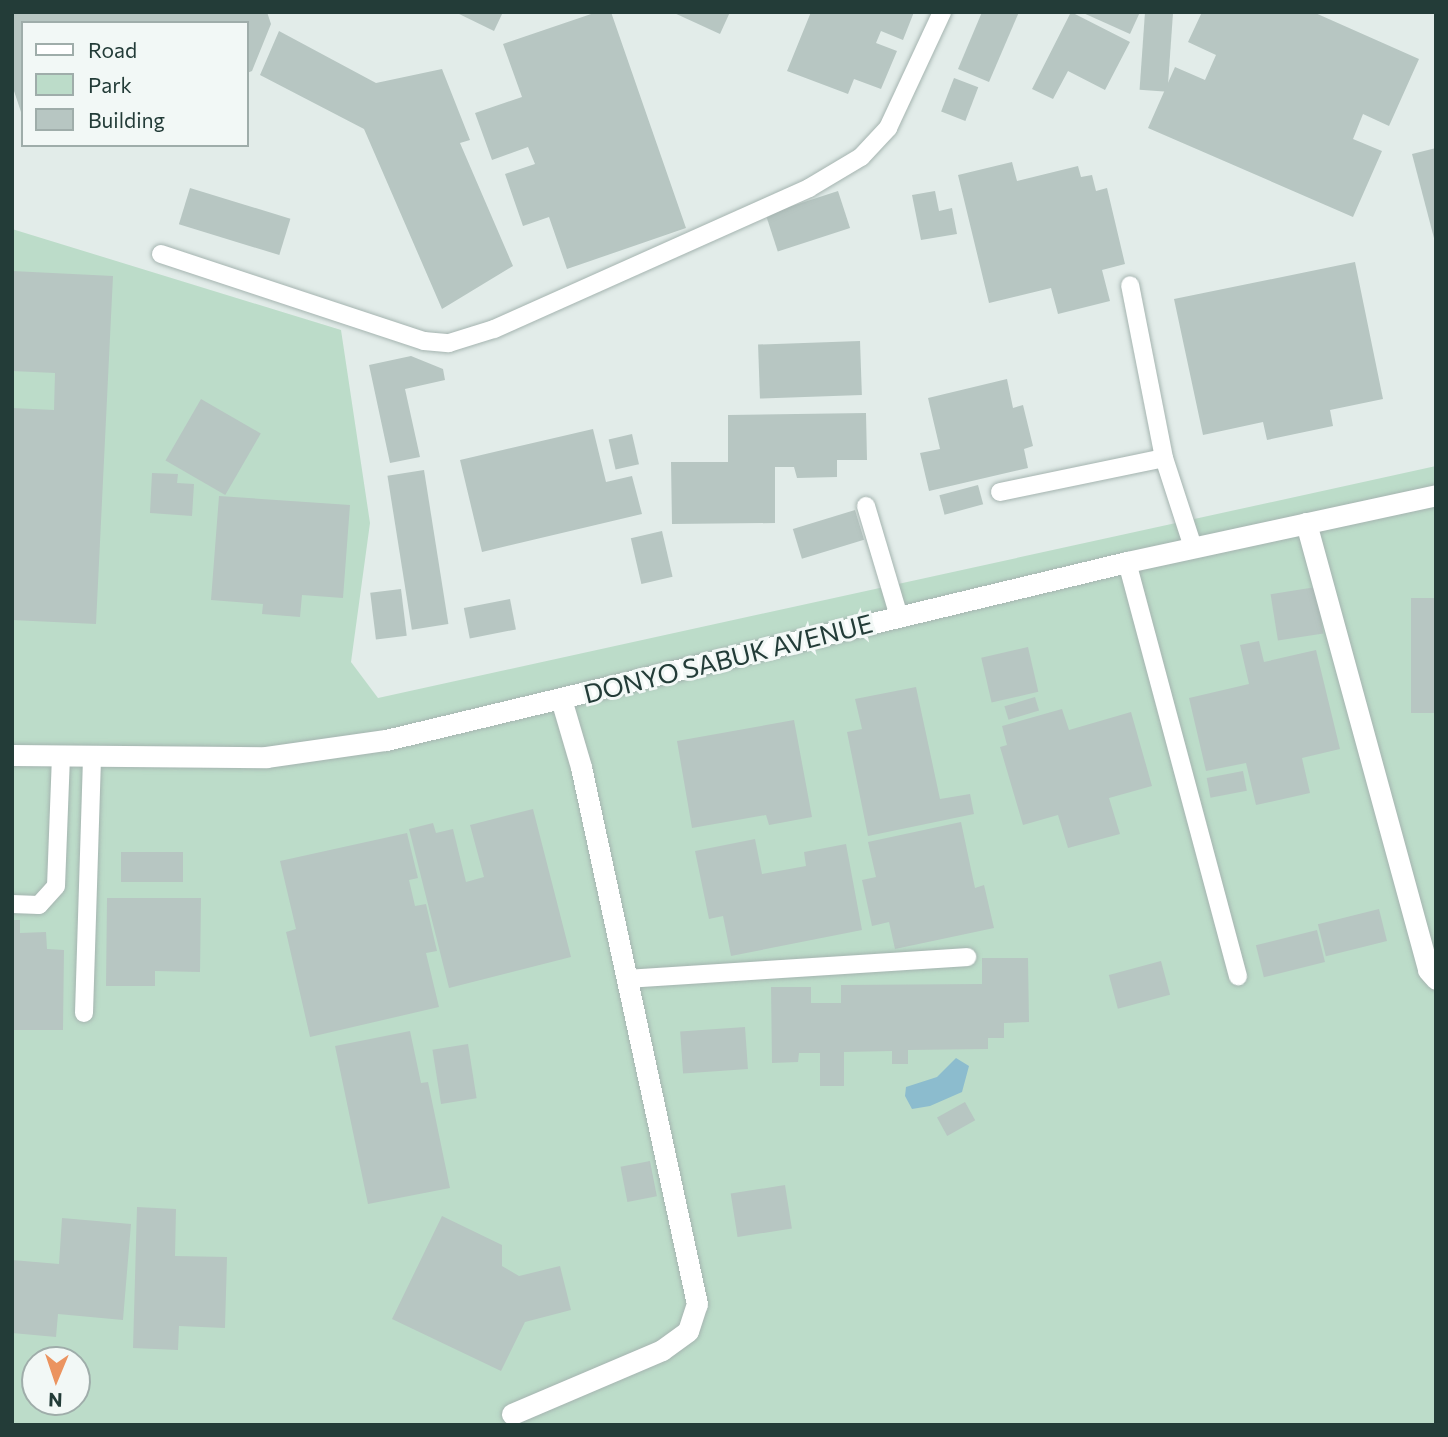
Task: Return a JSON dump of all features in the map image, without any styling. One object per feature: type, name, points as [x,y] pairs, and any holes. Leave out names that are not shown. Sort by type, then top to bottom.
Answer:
[{"type":"street","name":"DONYO SABUK AVENUE","points":[[12,755],[92,758],[266,757],[386,740],[1127,562],[1436,495]]},
{"type":"street","points":[[1306,523],[1428,970],[1436,979]]},
{"type":"street","points":[[512,1414],[662,1350],[688,1331],[697,1304],[581,766],[561,698]]},
{"type":"lane","points":[[161,254],[424,341],[449,343],[494,329],[784,199],[861,158],[888,128],[942,12]]},
{"type":"lane","points":[[1130,285],[1164,458],[1193,547]]},
{"type":"lane","points":[[1000,492],[1164,458]]},
{"type":"lane","points":[[866,506],[899,617]]},
{"type":"lane","points":[[1127,562],[1238,976]]},
{"type":"lane","points":[[12,904],[39,905],[56,886],[61,757]]},
{"type":"lane","points":[[84,1013],[92,758]]},
{"type":"lane","points":[[627,979],[967,957]]},
{"type":"green space","points":[[12,229],[341,330],[370,523],[351,662],[378,698],[1436,466],[1436,1425],[12,1425]]},
{"type":"water","points":[[956,1058],[969,1066],[962,1092],[930,1106],[912,1109],[905,1096],[906,1087],[937,1077]]},
{"type":"building","points":[[12,12],[267,12],[271,24],[252,71],[248,73],[248,21],[21,21],[21,112],[12,85]]},
{"type":"building","points":[[455,12],[503,12],[494,31]]},
{"type":"building","points":[[597,12],[611,12],[686,228],[567,269],[549,217],[523,226],[505,174],[535,164],[528,147],[492,160],[475,113],[522,97],[503,44]]},
{"type":"building","points":[[672,12],[730,12],[720,34]]},
{"type":"building","points":[[811,12],[914,12],[903,40],[881,31],[876,43],[897,51],[881,89],[854,79],[848,94],[787,71]]},
{"type":"building","points":[[982,12],[1019,12],[989,82],[958,69]]},
{"type":"building","points":[[1071,12],[1130,42],[1105,90],[1068,71],[1053,99],[1032,89]]},
{"type":"building","points":[[1081,12],[1140,12],[1130,34]]},
{"type":"building","points":[[1145,12],[1173,14],[1167,92],[1140,90]]},
{"type":"building","points":[[1202,12],[1313,12],[1419,59],[1389,126],[1363,114],[1353,139],[1382,151],[1353,217],[1148,128],[1175,67],[1205,80],[1216,55],[1188,42]]},
{"type":"building","points":[[279,31],[376,83],[442,69],[470,140],[460,143],[513,266],[442,309],[364,129],[260,75]]},
{"type":"building","points":[[954,78],[978,87],[965,121],[941,112]]},
{"type":"building","points":[[1436,148],[1436,242],[1435,242],[1412,154]]},
{"type":"building","points":[[1012,162],[1017,181],[1078,166],[1081,177],[1092,175],[1096,191],[1107,188],[1125,264],[1102,270],[1110,301],[1058,314],[1051,288],[989,303],[958,175]]},
{"type":"building","points":[[190,188],[290,219],[279,255],[179,224]]},
{"type":"building","points":[[838,191],[850,228],[778,252],[766,214]]},
{"type":"building","points":[[935,191],[939,211],[952,208],[957,234],[921,240],[912,195]]},
{"type":"building","points":[[1355,262],[1383,399],[1330,410],[1333,426],[1267,440],[1263,422],[1203,435],[1174,299]]},
{"type":"building","points":[[12,271],[113,276],[96,624],[12,620],[12,408],[54,410],[55,373],[12,371]]},
{"type":"building","points":[[860,341],[862,395],[760,399],[758,345]]},
{"type":"building","points":[[411,356],[443,369],[445,380],[405,389],[420,457],[390,463],[369,365]]},
{"type":"building","points":[[1007,379],[1013,408],[1023,405],[1033,446],[1024,449],[1028,468],[929,491],[920,453],[940,449],[928,398]]},
{"type":"building","points":[[201,399],[261,433],[225,495],[166,460]]},
{"type":"building","points":[[866,413],[867,460],[837,460],[837,477],[797,478],[794,467],[775,467],[775,523],[672,524],[671,462],[728,462],[728,415]]},
{"type":"building","points":[[593,429],[606,482],[632,476],[642,514],[482,552],[460,460]]},
{"type":"building","points":[[632,434],[639,464],[616,470],[609,439]]},
{"type":"building","points":[[424,470],[448,624],[412,630],[387,476]]},
{"type":"building","points":[[152,473],[178,474],[177,483],[194,484],[192,516],[150,513]]},
{"type":"building","points":[[978,485],[983,504],[945,515],[939,495]]},
{"type":"building","points":[[219,496],[350,505],[343,598],[302,595],[300,617],[262,614],[263,604],[211,600]]},
{"type":"building","points":[[855,510],[864,540],[802,559],[793,529]]},
{"type":"building","points":[[662,531],[673,577],[641,584],[631,538]]},
{"type":"building","points":[[1316,587],[1323,633],[1278,641],[1271,594]]},
{"type":"building","points":[[401,589],[407,636],[376,639],[370,593]]},
{"type":"building","points":[[1411,598],[1436,598],[1436,713],[1411,713]]},
{"type":"building","points":[[510,599],[516,629],[470,638],[464,608]]},
{"type":"building","points":[[1259,641],[1264,662],[1316,650],[1340,749],[1302,758],[1310,793],[1256,805],[1246,763],[1206,771],[1189,698],[1249,684],[1240,645]]},
{"type":"building","points":[[1028,647],[1038,692],[992,703],[981,658]]},
{"type":"building","points":[[916,687],[940,799],[970,794],[974,814],[868,836],[847,732],[862,729],[855,699]]},
{"type":"building","points":[[1035,697],[1039,710],[1008,720],[1004,706]]},
{"type":"building","points":[[1062,709],[1069,730],[1131,712],[1152,786],[1109,798],[1120,834],[1068,848],[1058,815],[1023,825],[1000,747],[1007,745],[1002,726]]},
{"type":"building","points":[[794,720],[812,817],[769,825],[766,815],[692,828],[677,741]]},
{"type":"building","points":[[1243,771],[1247,791],[1210,798],[1207,778]]},
{"type":"building","points":[[533,809],[571,957],[449,988],[409,829],[433,823],[436,833],[453,829],[466,882],[484,877],[470,825]]},
{"type":"building","points":[[961,822],[975,888],[984,885],[994,928],[895,949],[889,922],[872,926],[862,880],[876,877],[868,842]]},
{"type":"building","points":[[407,833],[418,878],[409,880],[415,906],[426,904],[437,951],[426,953],[439,1007],[310,1037],[286,932],[296,929],[280,861]]},
{"type":"building","points":[[755,839],[762,874],[806,866],[804,852],[846,844],[862,930],[731,956],[723,916],[709,919],[695,851]]},
{"type":"building","points":[[121,852],[183,852],[183,882],[121,882]]},
{"type":"building","points":[[107,898],[201,898],[200,972],[155,971],[155,986],[106,986]]},
{"type":"building","points":[[1379,909],[1387,941],[1326,956],[1318,924]]},
{"type":"building","points":[[12,920],[20,920],[20,933],[46,932],[47,949],[64,950],[63,1030],[12,1030]]},
{"type":"building","points":[[1317,930],[1325,962],[1264,977],[1256,945]]},
{"type":"building","points":[[982,958],[1028,958],[1029,1022],[1004,1023],[1004,1038],[988,1038],[988,1049],[908,1050],[908,1064],[892,1064],[892,1051],[844,1052],[844,1086],[820,1086],[820,1053],[799,1053],[798,1062],[772,1063],[771,987],[811,987],[811,1003],[841,1003],[841,985],[982,984]]},
{"type":"building","points":[[1161,961],[1170,995],[1118,1009],[1109,975]]},
{"type":"building","points":[[745,1027],[748,1069],[683,1073],[680,1032]]},
{"type":"building","points":[[410,1031],[421,1083],[428,1082],[450,1188],[368,1204],[335,1046]]},
{"type":"building","points":[[468,1044],[477,1098],[441,1104],[432,1050]]},
{"type":"building","points":[[965,1102],[975,1120],[947,1136],[937,1118]]},
{"type":"building","points":[[650,1161],[657,1196],[627,1202],[621,1167]]},
{"type":"building","points":[[785,1185],[792,1228],[738,1237],[731,1194]]},
{"type":"building","points":[[137,1207],[176,1209],[175,1256],[227,1257],[225,1328],[179,1326],[178,1350],[133,1348]]},
{"type":"building","points":[[442,1216],[502,1245],[502,1266],[519,1276],[560,1266],[571,1310],[525,1322],[501,1371],[392,1319]]},
{"type":"building","points":[[62,1218],[131,1224],[123,1320],[58,1314],[56,1337],[12,1333],[12,1260],[59,1264]]}]
